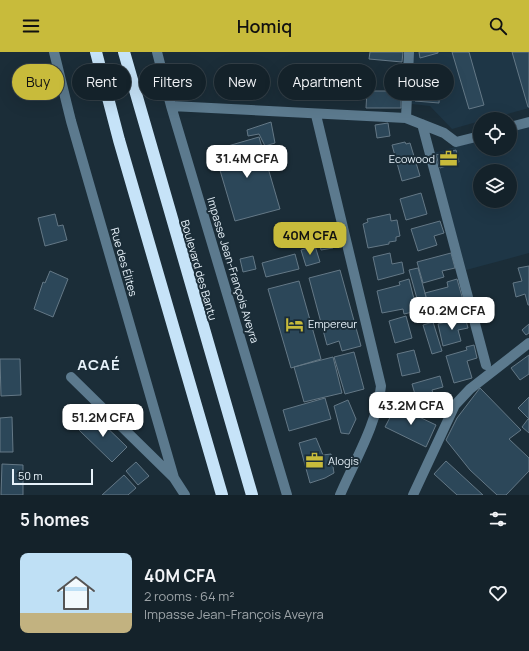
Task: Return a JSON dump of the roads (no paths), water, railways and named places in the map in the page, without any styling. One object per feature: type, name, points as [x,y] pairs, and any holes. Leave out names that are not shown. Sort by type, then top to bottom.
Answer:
[{"type":"highway","points":[[96,52],[119,140],[222,495]]},
{"type":"highway","name":"Boulevard des Bantu","points":[[124,52],[252,495]]},
{"type":"street","name":"Rue des Élites","points":[[54,52],[71,122],[174,478]]},
{"type":"street","name":"Impasse Jean-François Aveyra","points":[[157,52],[171,106],[287,495]]},
{"type":"street","points":[[406,118],[410,52]]},
{"type":"street","points":[[171,106],[316,115],[406,118],[444,133],[456,142],[473,138]]},
{"type":"street","points":[[316,115],[381,386],[380,401],[340,495]]},
{"type":"street","points":[[517,125],[529,122]]},
{"type":"street","points":[[422,124],[486,365]]},
{"type":"street","points":[[413,495],[455,405],[470,389],[529,343]]},
{"type":"street","points":[[71,377],[174,478],[186,495]]},
{"type":"place","name":"Ecowood","points":[[448,159]]},
{"type":"place","name":"Empereur","points":[[295,324]]},
{"type":"place","name":"Alogis","points":[[315,461]]},
{"type":"district","name":"ACAÉ","points":[[99,365]]}]
